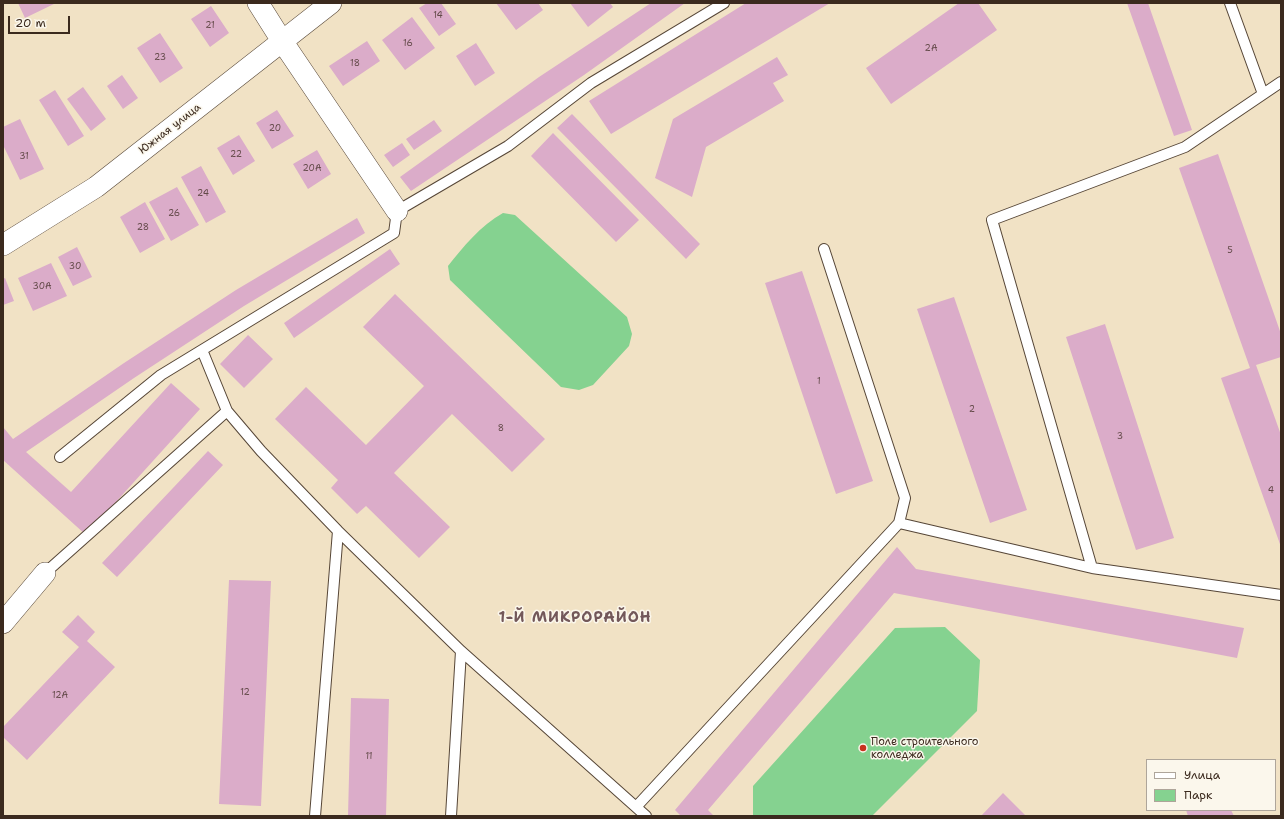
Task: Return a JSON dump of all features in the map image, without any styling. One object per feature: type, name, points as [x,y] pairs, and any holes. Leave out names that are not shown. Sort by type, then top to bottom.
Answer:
[{"type":"street","points":[[258,3],[397,211]]},
{"type":"street","name":"Южная улица","points":[[3,245],[96,187],[331,3]]},
{"type":"street","points":[[3,623],[45,573]]},
{"type":"lane","points":[[60,457],[161,375],[394,233],[397,211],[508,146],[591,83],[724,3]]},
{"type":"lane","points":[[1230,3],[1263,94]]},
{"type":"lane","points":[[1092,568],[992,220],[1185,147],[1281,82]]},
{"type":"lane","points":[[636,807],[899,523],[905,498],[824,249]]},
{"type":"lane","points":[[202,350],[227,411],[261,451],[338,531],[461,650],[646,816]]},
{"type":"lane","points":[[45,573],[227,411]]},
{"type":"lane","points":[[899,523],[1092,568],[1281,596]]},
{"type":"lane","points":[[315,816],[338,531]]},
{"type":"lane","points":[[451,816],[461,650]]},
{"type":"green space","points":[[503,213],[515,215],[627,317],[632,334],[629,346],[593,385],[579,390],[561,387],[450,280],[448,266],[480,230]]},
{"type":"green space","name":"Поле строительного колледжа","points":[[945,627],[980,660],[977,711],[872,816],[753,816],[753,786],[895,628]]},
{"type":"building","points":[[18,3],[56,3],[25,18]]},
{"type":"building","points":[[427,3],[441,3],[456,24],[439,36],[419,8]]},
{"type":"building","points":[[496,3],[538,3],[543,10],[516,30]]},
{"type":"building","points":[[570,3],[610,3],[613,7],[588,27]]},
{"type":"building","points":[[651,3],[685,3],[584,75],[411,191],[400,177],[539,77]]},
{"type":"building","points":[[746,3],[830,3],[611,134],[589,101]]},
{"type":"building","points":[[959,3],[978,3],[997,30],[891,104],[866,68]]},
{"type":"building","points":[[1127,3],[1148,3],[1192,130],[1174,136]]},
{"type":"building","points":[[211,6],[229,33],[210,47],[191,19]]},
{"type":"building","points":[[412,17],[435,48],[405,70],[382,40]]},
{"type":"building","points":[[160,33],[183,68],[160,83],[137,48]]},
{"type":"building","points":[[367,41],[380,61],[343,86],[329,66]]},
{"type":"building","points":[[476,43],[495,73],[475,86],[456,56]]},
{"type":"building","points":[[777,57],[788,75],[773,83],[784,101],[706,147],[692,197],[655,178],[673,119]]},
{"type":"building","points":[[122,75],[138,98],[123,109],[107,86]]},
{"type":"building","points":[[83,87],[106,119],[91,131],[67,99]]},
{"type":"building","points":[[55,90],[84,136],[68,146],[39,100]]},
{"type":"building","points":[[277,110],[294,136],[272,149],[256,123]]},
{"type":"building","points":[[572,114],[700,244],[686,259],[557,128]]},
{"type":"building","points":[[20,119],[44,169],[20,180],[3,145],[3,127]]},
{"type":"building","points":[[434,120],[442,131],[414,150],[406,139]]},
{"type":"building","points":[[553,133],[639,220],[616,242],[531,156]]},
{"type":"building","points":[[239,135],[255,161],[233,175],[217,148]]},
{"type":"building","points":[[402,143],[410,155],[393,167],[384,155]]},
{"type":"building","points":[[317,150],[331,174],[308,189],[293,164]]},
{"type":"building","points":[[1218,154],[1281,334],[1281,357],[1256,365],[1281,435],[1281,547],[1221,378],[1250,368],[1179,168]]},
{"type":"building","points":[[201,166],[226,212],[206,223],[181,177]]},
{"type":"building","points":[[177,187],[199,225],[171,241],[149,202]]},
{"type":"building","points":[[145,202],[165,239],[140,253],[120,217]]},
{"type":"building","points":[[357,218],[365,233],[244,306],[134,378],[26,452],[71,492],[171,383],[200,409],[86,535],[3,460],[3,427],[13,439],[124,363],[236,290]]},
{"type":"building","points":[[77,247],[92,277],[73,286],[58,257]]},
{"type":"building","points":[[390,249],[400,264],[294,338],[284,323]]},
{"type":"building","points":[[51,263],[67,296],[33,311],[18,278]]},
{"type":"building","points":[[802,271],[873,481],[836,494],[765,283]]},
{"type":"building","points":[[5,278],[14,301],[3,305],[3,279]]},
{"type":"building","points":[[395,294],[545,439],[512,472],[452,414],[394,473],[450,527],[419,558],[366,506],[357,514],[331,488],[338,480],[275,419],[306,387],[366,445],[424,386],[363,327]]},
{"type":"building","points":[[954,297],[1027,510],[990,523],[917,309]]},
{"type":"building","points":[[1105,324],[1174,538],[1136,550],[1066,337]]},
{"type":"building","points":[[248,335],[273,359],[244,388],[220,364]]},
{"type":"building","points":[[208,451],[223,465],[117,577],[102,563]]},
{"type":"building","points":[[897,547],[916,569],[1244,628],[1237,658],[894,593],[708,810],[714,816],[681,816],[675,810]]},
{"type":"building","points":[[229,580],[271,581],[261,806],[219,804]]},
{"type":"building","points":[[78,615],[95,632],[87,641],[115,667],[27,760],[3,737],[3,725],[4,726],[79,647],[62,632]]},
{"type":"building","points":[[351,698],[389,699],[386,816],[348,816]]},
{"type":"building","points":[[1003,793],[1026,816],[981,816]]},
{"type":"building","points":[[1186,811],[1232,811],[1234,816],[1188,816]]},
{"type":"place","name":"Поле строительного колледжа","points":[[863,748]]},
{"type":"district","name":"1-Й МИКРОРАЙОН","points":[[575,618]]}]
